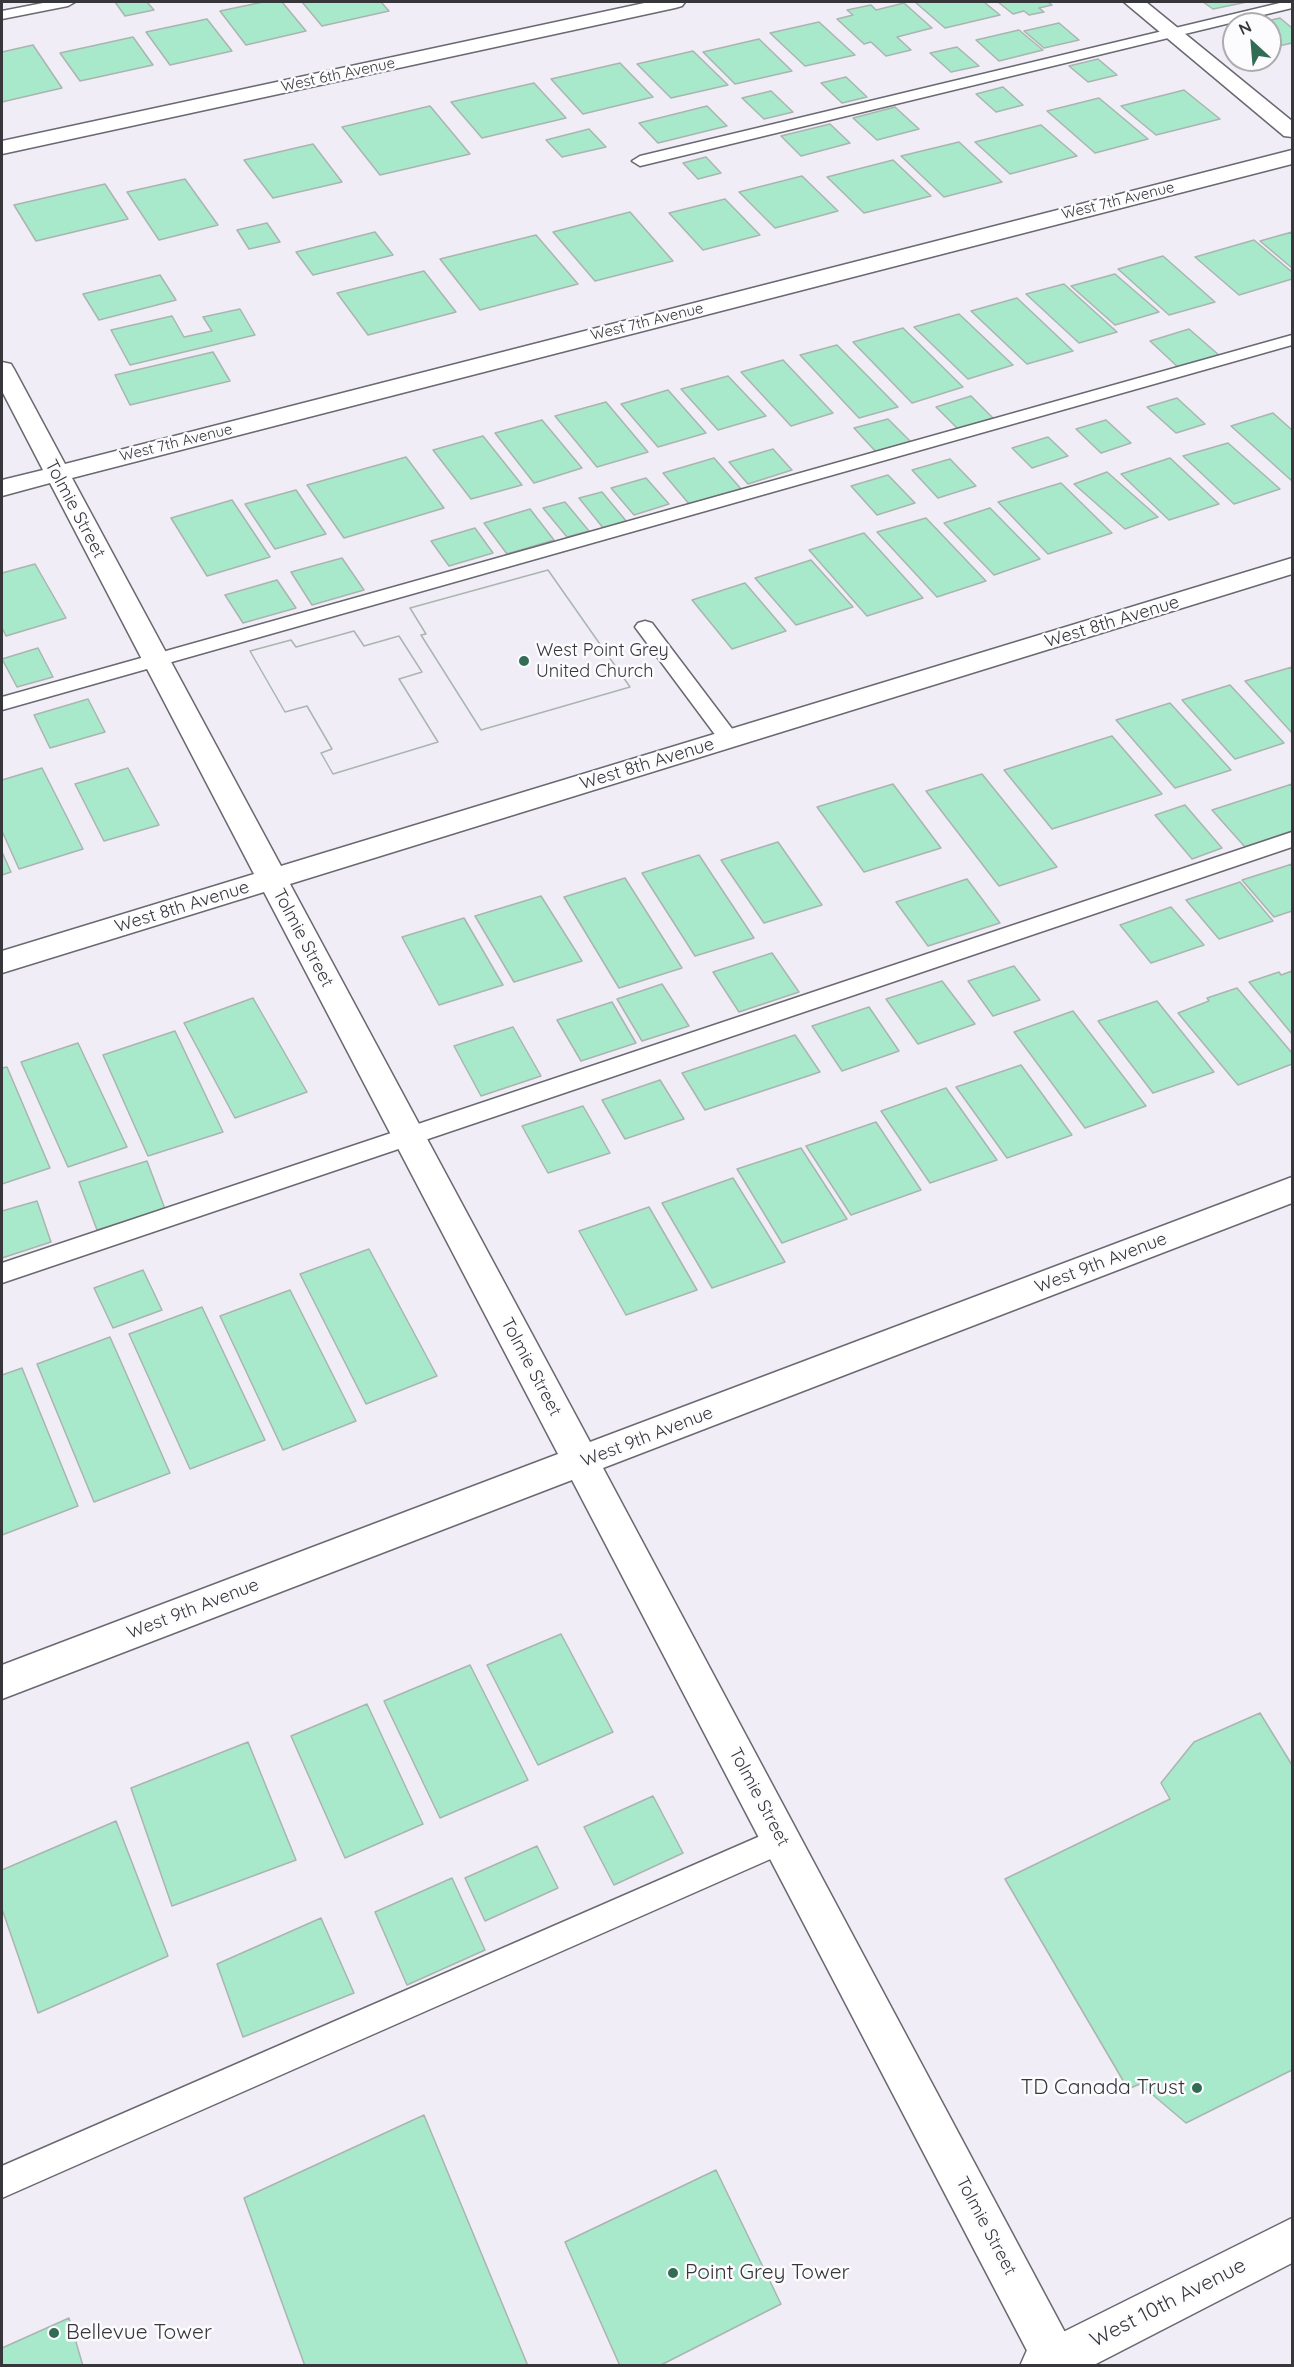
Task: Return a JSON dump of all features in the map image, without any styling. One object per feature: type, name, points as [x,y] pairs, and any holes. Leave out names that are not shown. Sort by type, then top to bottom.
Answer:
[{"type":"street","name":"West 6th Avenue","points":[[2,148],[675,2]]},
{"type":"street","points":[[1134,2],[1293,131]]},
{"type":"street","name":"West 7th Avenue","points":[[2,488],[1293,157]]},
{"type":"street","name":"Tolmie Street","points":[[2,369],[782,1840],[1054,2363]]},
{"type":"street","name":"West 8th Avenue","points":[[2,962],[1293,566]]},
{"type":"street","name":"West 9th Avenue","points":[[2,1682],[1293,1190]]},
{"type":"street","name":"West 10th Avenue","points":[[1054,2363],[1293,2240]]},
{"type":"lane","points":[[2,15],[68,2]]},
{"type":"lane","points":[[640,161],[1293,4]]},
{"type":"lane","points":[[2,704],[1293,340]]},
{"type":"lane","points":[[645,627],[729,739]]},
{"type":"lane","points":[[2,1274],[1293,839]]},
{"type":"lane","points":[[2,2182],[782,1840]]},
{"type":"building","points":[[115,2],[147,2],[154,10],[125,16]]},
{"type":"building","points":[[263,2],[282,2],[306,31],[246,45],[220,11]]},
{"type":"building","points":[[302,2],[381,2],[389,11],[322,26]]},
{"type":"building","points":[[915,2],[984,2],[1000,15],[945,28]]},
{"type":"building","points":[[998,2],[1048,2],[1052,5],[1039,8],[1044,12],[1029,15],[1024,11],[1013,14]]},
{"type":"building","points":[[1203,2],[1247,2],[1213,9]]},
{"type":"building","points":[[904,3],[932,28],[897,37],[911,50],[886,56],[871,42],[864,44],[837,19],[853,15],[847,10],[871,5],[876,10]]},
{"type":"building","points":[[207,19],[232,51],[170,65],[146,32]]},
{"type":"building","points":[[1282,20],[1292,28],[1292,43],[1282,45]]},
{"type":"building","points":[[819,22],[855,55],[805,66],[770,33]]},
{"type":"building","points":[[1059,23],[1079,40],[1044,48],[1024,31]]},
{"type":"building","points":[[1019,30],[1043,50],[999,61],[976,40]]},
{"type":"building","points":[[133,37],[153,65],[80,81],[60,53]]},
{"type":"building","points":[[759,39],[792,71],[735,84],[703,52]]},
{"type":"building","points":[[33,45],[62,88],[2,102],[2,52]]},
{"type":"building","points":[[957,47],[979,66],[951,72],[930,53]]},
{"type":"building","points":[[693,51],[728,85],[671,98],[637,64]]},
{"type":"building","points":[[1098,59],[1117,75],[1088,82],[1069,66]]},
{"type":"building","points":[[620,63],[653,97],[583,114],[551,79]]},
{"type":"building","points":[[846,77],[867,97],[842,103],[821,83]]},
{"type":"building","points":[[534,83],[566,118],[482,138],[451,102]]},
{"type":"building","points":[[1003,87],[1023,105],[996,112],[976,94]]},
{"type":"building","points":[[1184,90],[1220,119],[1156,135],[1121,106]]},
{"type":"building","points":[[771,91],[793,112],[764,119],[742,98]]},
{"type":"building","points":[[1099,98],[1148,139],[1095,153],[1047,111]]},
{"type":"building","points":[[430,106],[470,154],[380,175],[342,127]]},
{"type":"building","points":[[707,106],[727,126],[658,143],[639,123]]},
{"type":"building","points":[[895,107],[919,129],[877,140],[853,118]]},
{"type":"building","points":[[830,124],[850,143],[801,156],[781,136]]},
{"type":"building","points":[[1041,125],[1077,156],[1010,174],[975,142]]},
{"type":"building","points":[[589,129],[606,147],[562,157],[546,140]]},
{"type":"building","points":[[959,142],[1002,182],[944,197],[901,156]]},
{"type":"building","points":[[313,144],[342,182],[273,198],[244,160]]},
{"type":"building","points":[[706,157],[721,173],[698,179],[683,163]]},
{"type":"building","points":[[893,160],[931,196],[864,213],[827,177]]},
{"type":"building","points":[[802,176],[838,211],[775,228],[739,192]]},
{"type":"building","points":[[185,179],[218,225],[159,240],[127,192]]},
{"type":"building","points":[[105,184],[128,219],[36,241],[14,205]]},
{"type":"building","points":[[725,199],[760,235],[703,250],[669,213]]},
{"type":"building","points":[[630,212],[673,261],[595,281],[553,232]]},
{"type":"building","points":[[267,223],[280,242],[249,249],[237,230]]},
{"type":"building","points":[[375,232],[393,255],[313,275],[296,252]]},
{"type":"building","points":[[1292,232],[1292,268],[1260,241]]},
{"type":"building","points":[[536,235],[578,284],[480,310],[440,259]]},
{"type":"building","points":[[1254,240],[1292,272],[1292,279],[1239,295],[1195,257]]},
{"type":"building","points":[[1163,256],[1215,302],[1169,315],[1118,269]]},
{"type":"building","points":[[424,271],[456,312],[368,335],[337,293]]},
{"type":"building","points":[[1115,274],[1159,312],[1115,325],[1071,286]]},
{"type":"building","points":[[160,275],[176,300],[99,320],[83,294]]},
{"type":"building","points":[[1064,284],[1117,332],[1079,343],[1026,294]]},
{"type":"building","points":[[1017,298],[1073,351],[1027,364],[971,311]]},
{"type":"building","points":[[240,309],[255,335],[130,365],[111,330],[172,316],[184,337],[212,331],[203,317]]},
{"type":"building","points":[[959,314],[1013,365],[968,379],[914,327]]},
{"type":"building","points":[[903,328],[963,387],[912,403],[853,342]]},
{"type":"building","points":[[1189,329],[1220,356],[1180,369],[1150,341]]},
{"type":"building","points":[[837,345],[898,407],[859,418],[800,355]]},
{"type":"building","points":[[213,352],[230,381],[130,405],[115,375]]},
{"type":"building","points":[[783,360],[833,413],[791,426],[741,372]]},
{"type":"building","points":[[728,376],[766,416],[718,430],[681,389]]},
{"type":"building","points":[[668,390],[706,433],[658,447],[621,404]]},
{"type":"building","points":[[971,396],[995,420],[959,430],[936,407]]},
{"type":"building","points":[[1177,398],[1205,424],[1176,433],[1147,407]]},
{"type":"building","points":[[606,402],[648,452],[597,467],[555,416]]},
{"type":"building","points":[[1273,413],[1292,430],[1292,481],[1231,426]]},
{"type":"building","points":[[888,419],[911,442],[877,453],[854,428]]},
{"type":"building","points":[[542,420],[582,468],[534,483],[495,433]]},
{"type":"building","points":[[1106,420],[1131,443],[1101,453],[1076,429]]},
{"type":"building","points":[[483,436],[522,485],[471,499],[433,450]]},
{"type":"building","points":[[1048,437],[1068,456],[1032,468],[1012,448]]},
{"type":"building","points":[[1228,443],[1280,489],[1234,504],[1183,456]]},
{"type":"building","points":[[773,449],[792,470],[748,484],[729,462]]},
{"type":"building","points":[[406,457],[444,508],[344,538],[307,485]]},
{"type":"building","points":[[714,458],[742,490],[690,505],[663,473]]},
{"type":"building","points":[[1170,458],[1219,504],[1169,520],[1121,474]]},
{"type":"building","points":[[950,459],[976,486],[938,498],[912,470]]},
{"type":"building","points":[[1107,472],[1158,517],[1125,529],[1074,484]]},
{"type":"building","points":[[888,475],[915,503],[877,515],[851,486]]},
{"type":"building","points":[[646,478],[669,504],[634,515],[611,488]]},
{"type":"building","points":[[1061,483],[1112,533],[1048,554],[998,502]]},
{"type":"building","points":[[296,490],[326,534],[275,549],[245,504]]},
{"type":"building","points":[[602,492],[627,522],[604,529],[579,498]]},
{"type":"building","points":[[232,500],[270,557],[207,576],[171,518]]},
{"type":"building","points":[[565,502],[589,531],[567,537],[543,508]]},
{"type":"building","points":[[990,508],[1040,559],[994,575],[944,523]]},
{"type":"building","points":[[530,509],[554,540],[507,554],[484,523]]},
{"type":"building","points":[[926,518],[986,581],[937,597],[877,532]]},
{"type":"building","points":[[475,528],[493,553],[449,566],[431,541]]},
{"type":"building","points":[[864,533],[923,598],[867,616],[809,550]]},
{"type":"building","points":[[342,558],[364,590],[312,605],[291,572]]},
{"type":"building","points":[[811,560],[853,607],[796,625],[755,578]]},
{"type":"building","points":[[35,564],[66,618],[6,636],[2,628],[2,573]]},
{"type":"building","name":"West Point Grey United Church","points":[[548,570],[630,687],[481,730],[421,635],[426,634],[410,608]]},
{"type":"building","name":"West Point Grey United Church","points":[[548,570],[630,687],[481,730],[421,635],[426,634],[410,608]]},
{"type":"building","points":[[277,580],[296,608],[243,623],[225,595]]},
{"type":"building","points":[[745,583],[786,631],[732,649],[692,600]]},
{"type":"building","points":[[354,631],[364,646],[399,636],[422,672],[399,679],[438,742],[333,774],[321,753],[332,749],[307,706],[285,712],[250,651],[291,640],[296,647]]},
{"type":"building","points":[[354,631],[364,646],[399,636],[422,672],[399,679],[438,742],[333,774],[321,753],[332,749],[307,706],[285,712],[250,651],[291,640],[296,647]]},
{"type":"building","points":[[38,648],[53,677],[17,687],[2,659]]},
{"type":"building","points":[[1292,667],[1292,733],[1245,681]]},
{"type":"building","points":[[1230,685],[1284,743],[1235,759],[1182,700]]},
{"type":"building","points":[[88,699],[105,732],[50,748],[34,715]]},
{"type":"building","points":[[1170,703],[1231,770],[1175,788],[1116,720]]},
{"type":"building","points":[[1112,736],[1162,794],[1052,829],[1004,770]]},
{"type":"building","points":[[42,768],[83,849],[19,869],[2,831],[2,780]]},
{"type":"building","points":[[128,768],[159,825],[104,841],[75,784]]},
{"type":"building","points":[[982,774],[1057,867],[999,886],[926,791]]},
{"type":"building","points":[[893,784],[941,848],[864,872],[817,807]]},
{"type":"building","points":[[1292,784],[1292,831],[1245,847],[1212,810]]},
{"type":"building","points":[[1185,805],[1222,848],[1192,859],[1155,815]]},
{"type":"building","points":[[778,842],[822,905],[764,923],[721,860]]},
{"type":"building","points":[[2,852],[11,872],[2,875]]},
{"type":"building","points":[[699,855],[754,938],[695,956],[642,873]]},
{"type":"building","points":[[1292,864],[1292,911],[1274,917],[1242,880]]},
{"type":"building","points":[[625,878],[682,968],[619,988],[564,897]]},
{"type":"building","points":[[967,879],[1000,923],[928,946],[896,902]]},
{"type":"building","points":[[1240,882],[1273,921],[1219,939],[1186,900]]},
{"type":"building","points":[[541,896],[582,961],[514,982],[475,916]]},
{"type":"building","points":[[1171,907],[1204,945],[1151,963],[1120,925]]},
{"type":"building","points":[[464,918],[503,985],[439,1005],[402,937]]},
{"type":"building","points":[[772,953],[799,992],[739,1012],[713,972]]},
{"type":"building","points":[[1014,966],[1040,1000],[993,1016],[968,981]]},
{"type":"building","points":[[1292,971],[1292,1034],[1249,982],[1279,972],[1281,975]]},
{"type":"building","points":[[942,981],[975,1024],[918,1044],[886,999]]},
{"type":"building","points":[[662,984],[689,1026],[642,1041],[617,999]]},
{"type":"building","points":[[1237,988],[1292,1053],[1292,1064],[1238,1085],[1178,1013],[1209,1001],[1207,998]]},
{"type":"building","points":[[253,998],[307,1092],[235,1118],[184,1023]]},
{"type":"building","points":[[1157,1001],[1214,1072],[1153,1093],[1098,1021]]},
{"type":"building","points":[[612,1002],[636,1043],[581,1061],[557,1020]]},
{"type":"building","points":[[869,1007],[899,1051],[842,1071],[812,1026]]},
{"type":"building","points":[[1073,1011],[1146,1106],[1085,1128],[1014,1032]]},
{"type":"building","points":[[513,1027],[541,1076],[481,1096],[454,1046]]},
{"type":"building","points":[[175,1031],[223,1132],[148,1156],[103,1055]]},
{"type":"building","points":[[795,1035],[820,1072],[705,1110],[682,1073]]},
{"type":"building","points":[[78,1043],[127,1147],[68,1167],[21,1062]]},
{"type":"building","points":[[1021,1065],[1072,1135],[1007,1158],[956,1087]]},
{"type":"building","points":[[7,1067],[50,1168],[2,1184],[2,1068]]},
{"type":"building","points":[[660,1080],[684,1119],[625,1139],[602,1100]]},
{"type":"building","points":[[946,1088],[997,1160],[930,1183],[881,1111]]},
{"type":"building","points":[[583,1106],[610,1153],[548,1173],[522,1126]]},
{"type":"building","points":[[876,1122],[921,1190],[851,1215],[806,1146]]},
{"type":"building","points":[[801,1148],[847,1219],[782,1243],[737,1169]]},
{"type":"building","points":[[147,1161],[165,1209],[97,1230],[79,1182]]},
{"type":"building","points":[[733,1178],[785,1262],[712,1288],[662,1203]]},
{"type":"building","points":[[37,1201],[51,1242],[2,1258],[2,1211]]},
{"type":"building","points":[[649,1207],[697,1290],[626,1315],[579,1231]]},
{"type":"building","points":[[369,1249],[437,1376],[366,1404],[300,1274]]},
{"type":"building","points":[[143,1270],[162,1310],[113,1328],[94,1288]]},
{"type":"building","points":[[290,1290],[356,1421],[283,1450],[220,1316]]},
{"type":"building","points":[[202,1307],[265,1440],[190,1469],[129,1334]]},
{"type":"building","points":[[110,1337],[170,1473],[94,1502],[37,1364]]},
{"type":"building","points":[[22,1368],[78,1506],[2,1535],[2,1375]]},
{"type":"building","points":[[561,1634],[613,1732],[538,1765],[487,1665]]},
{"type":"building","points":[[470,1665],[528,1780],[440,1818],[384,1701]]},
{"type":"building","points":[[367,1704],[423,1824],[345,1858],[291,1736]]},
{"type":"building","points":[[1260,1713],[1292,1765],[1292,2070],[1186,2123],[1140,2084],[1128,2089],[1005,1879],[1170,1799],[1161,1783],[1194,1742]]},
{"type":"building","points":[[248,1742],[296,1860],[172,1906],[131,1788]]},
{"type":"building","points":[[653,1796],[683,1853],[614,1885],[584,1827]]},
{"type":"building","points":[[116,1821],[168,1956],[38,2013],[2,1909],[2,1870]]},
{"type":"building","points":[[537,1846],[558,1888],[485,1921],[465,1878]]},
{"type":"building","points":[[452,1878],[485,1950],[407,1985],[375,1912]]},
{"type":"building","points":[[321,1918],[354,1993],[243,2037],[217,1964]]},
{"type":"building","points":[[424,2115],[528,2366],[305,2366],[244,2198]]},
{"type":"building","name":"Point Grey Tower","points":[[716,2170],[781,2304],[659,2366],[620,2366],[565,2242]]},
{"type":"building","name":"Bellevue Tower","points":[[69,2318],[83,2366],[2,2366],[2,2348]]},
{"type":"place","name":"West Point Grey United Church","points":[[524,661]]},
{"type":"place","name":"TD Canada Trust","points":[[1197,2088]]},
{"type":"place","name":"Point Grey Tower","points":[[673,2273]]},
{"type":"place","name":"Bellevue Tower","points":[[54,2333]]}]
